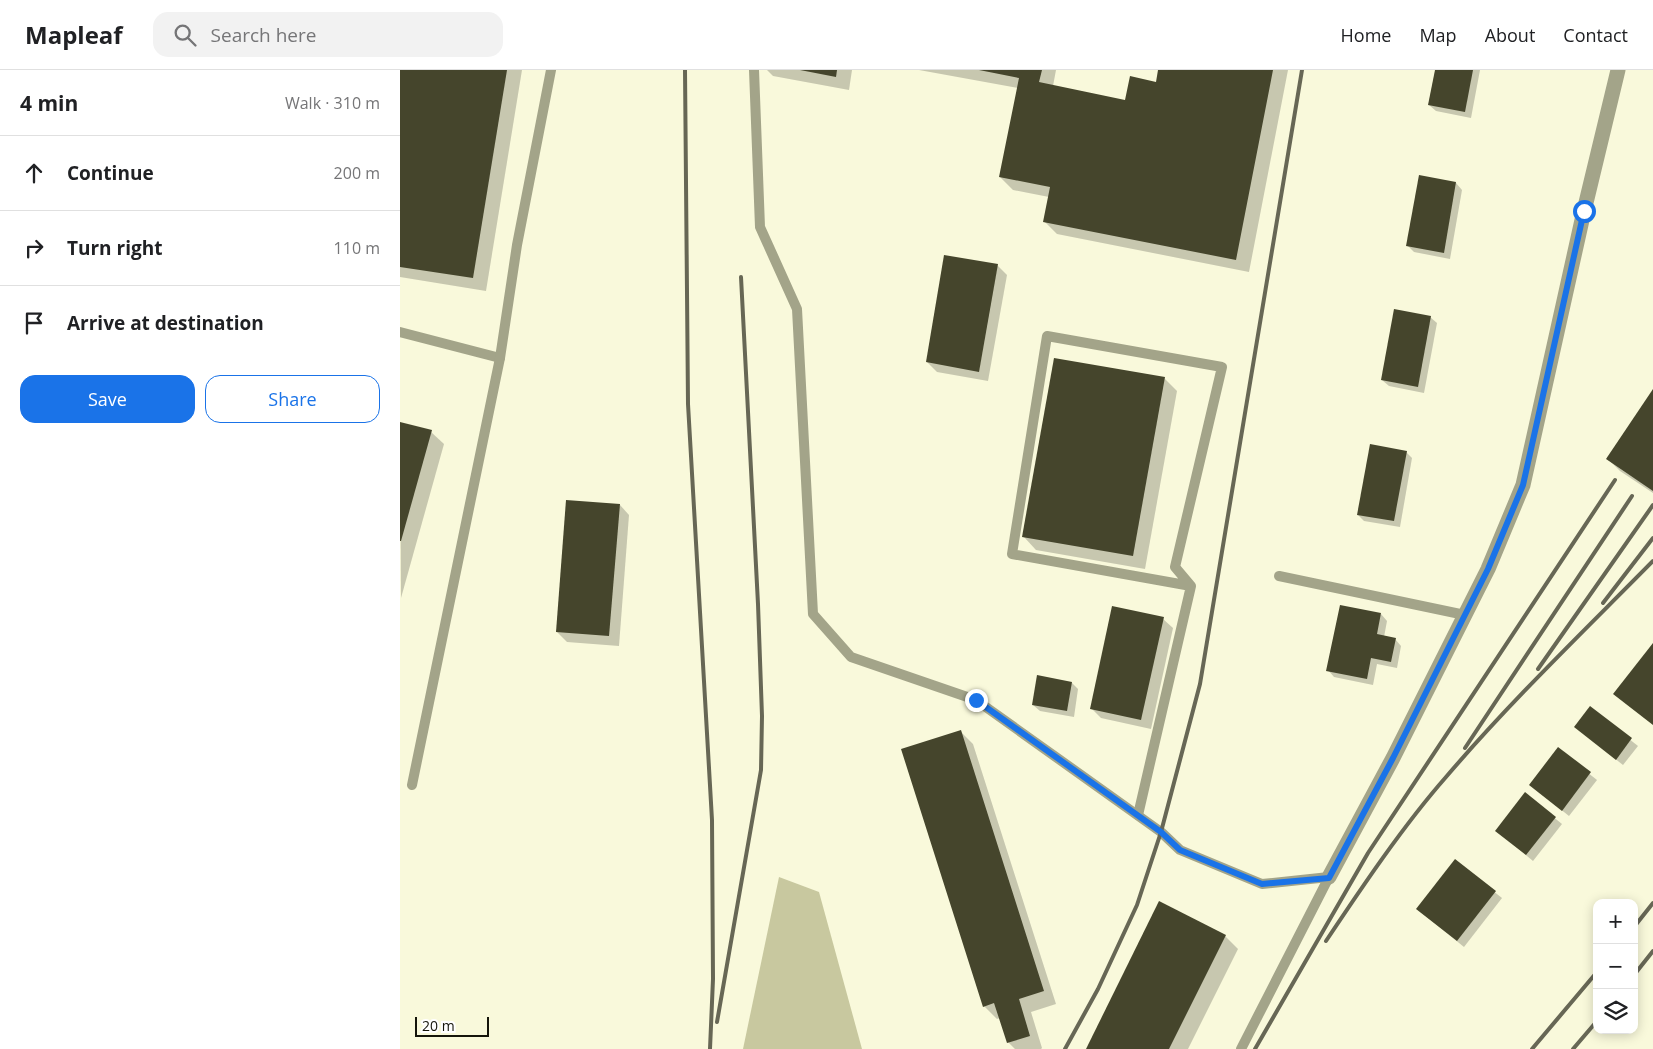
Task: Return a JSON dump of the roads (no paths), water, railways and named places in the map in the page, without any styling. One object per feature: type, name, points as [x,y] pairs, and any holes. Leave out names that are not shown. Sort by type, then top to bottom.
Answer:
[{"type":"street","points":[[1329,878],[1488,569],[1523,485],[1586,202],[1618,70]]},
{"type":"lane","points":[[412,785],[500,358],[517,245],[551,70]]},
{"type":"lane","points":[[754,70],[760,227],[798,309],[813,614],[851,657],[976,700],[1138,815],[1161,832],[1180,850],[1262,884],[1329,878]]},
{"type":"lane","points":[[400,332],[500,358]]},
{"type":"lane","points":[[1047,336],[1222,366],[1175,568],[1191,586],[1012,554],[1047,336]]},
{"type":"lane","points":[[1279,576],[1465,615]]},
{"type":"lane","points":[[1138,815],[1191,586]]},
{"type":"lane","points":[[1241,1049],[1329,878]]},
{"type":"railway","points":[[685,70],[688,404],[712,820],[713,979],[710,1049]]},
{"type":"railway","points":[[1065,1049],[1098,989],[1137,905],[1161,832],[1200,684],[1302,70]]},
{"type":"railway","points":[[717,1022],[761,770],[762,716],[758,604],[741,277]]},
{"type":"railway","points":[[1255,1049],[1368,853],[1615,480]]},
{"type":"railway","points":[[1465,748],[1632,496]]},
{"type":"railway","points":[[1538,669],[1653,505]]},
{"type":"railway","points":[[1603,603],[1653,538]]},
{"type":"railway","points":[[1326,941],[1368,878],[1446,777],[1522,694],[1653,561]]},
{"type":"railway","points":[[1638,922],[1653,903]]},
{"type":"railway","points":[[1638,970],[1653,951]]},
{"type":"railway","points":[[1532,1049],[1593,977]]},
{"type":"railway","points":[[1573,1049],[1593,1026]]}]
